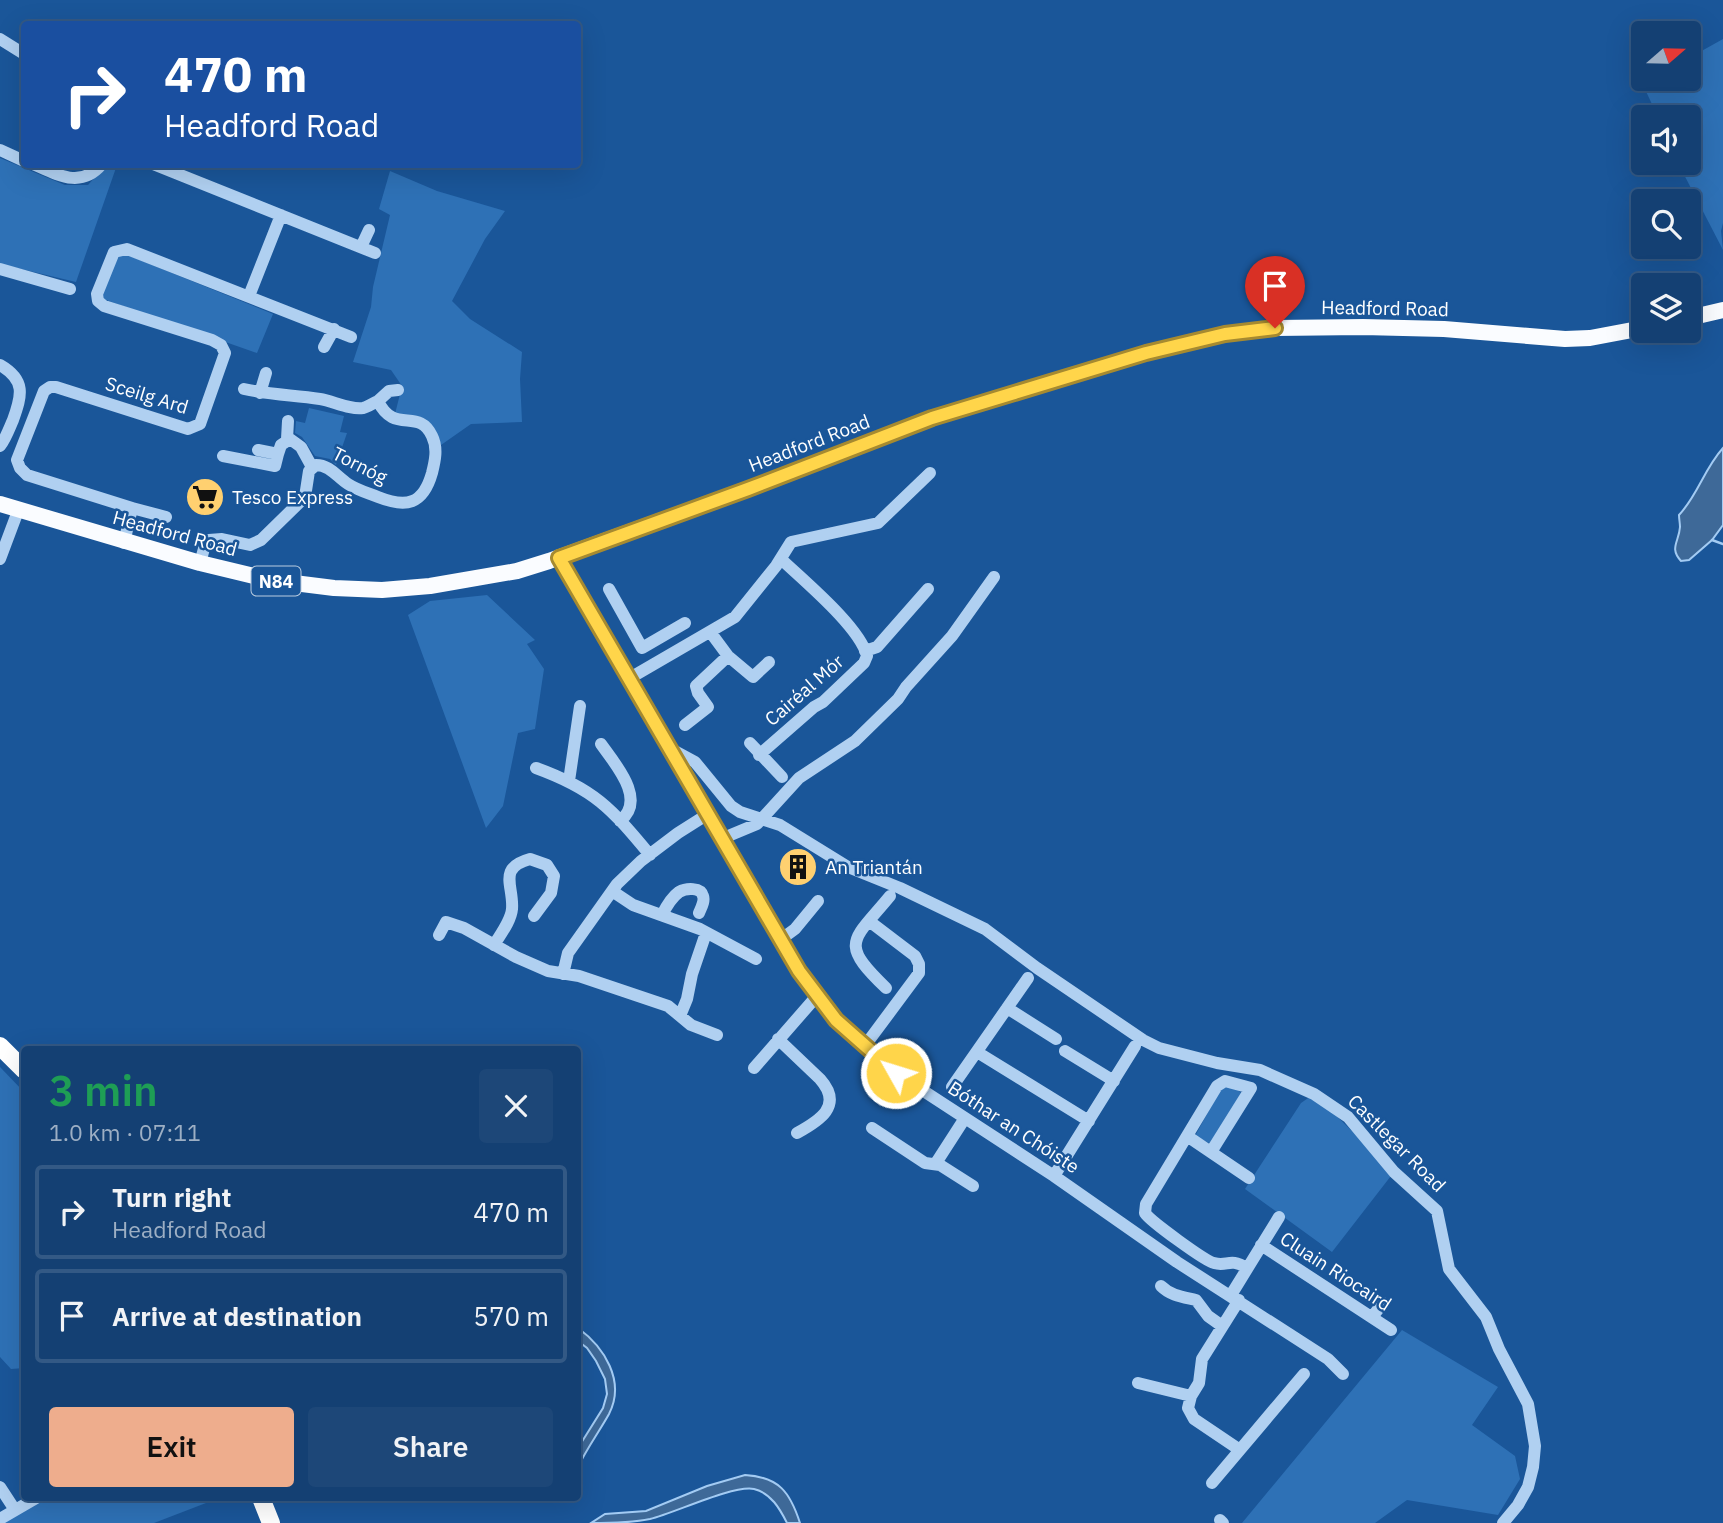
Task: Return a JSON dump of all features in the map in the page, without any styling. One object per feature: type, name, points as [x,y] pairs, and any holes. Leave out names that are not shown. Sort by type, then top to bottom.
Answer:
[{"type":"highway","points":[[0,1046],[21,1067]]},
{"type":"highway","points":[[262,1501],[271,1523]]},
{"type":"main road","points":[[1701,315],[1723,310]]},
{"type":"main road","name":"Headford Road","points":[[0,505],[124,543],[270,580],[334,588],[382,590],[430,586],[517,571],[559,558],[932,418],[1146,353],[1225,334],[1275,328],[1363,327],[1444,329],[1565,339],[1590,338],[1631,330]]},
{"type":"street","points":[[0,39],[21,52]]},
{"type":"street","points":[[0,150],[21,160]]},
{"type":"street","points":[[42,168],[70,180],[77,180],[94,173],[98,168]]},
{"type":"street","points":[[163,168],[375,253]]},
{"type":"street","points":[[249,296],[281,215]]},
{"type":"street","points":[[361,247],[369,230]]},
{"type":"street","name":"Sceilg Ard","points":[[166,517],[27,475],[17,460],[44,391],[50,387],[188,429],[200,424],[225,353],[221,345],[104,306],[98,301],[97,294],[114,252],[127,249],[351,337]]},
{"type":"street","points":[[0,269],[70,289]]},
{"type":"street","points":[[324,347],[334,329]]},
{"type":"street","points":[[0,365],[13,375],[21,396],[0,446]]},
{"type":"street","points":[[260,393],[266,373]]},
{"type":"street","points":[[244,389],[274,396],[284,394],[304,399],[320,399],[359,408],[378,401],[389,391],[398,390]]},
{"type":"street","name":"Tornóg","points":[[200,563],[209,540],[222,539],[250,545],[261,540],[305,497],[312,467],[327,467],[354,488],[393,503],[406,503],[421,495],[435,461],[433,438],[428,428],[419,422],[398,421],[388,416],[378,401]]},
{"type":"street","points":[[223,456],[275,466],[286,439],[288,421]]},
{"type":"street","name":"Tornóg","points":[[286,439],[299,444],[312,467]]},
{"type":"street","points":[[258,450],[278,454]]},
{"type":"street","points":[[630,678],[711,633],[739,614],[791,542],[878,523],[930,474]]},
{"type":"street","points":[[124,543],[132,508]]},
{"type":"street","points":[[0,559],[18,511]]},
{"type":"street","name":"Bóthar an Chóiste","points":[[559,558],[780,940],[816,997],[836,1020],[896,1073],[1054,1176],[1177,1262],[1328,1359],[1343,1374]]},
{"type":"street","name":"Cairéal Mór","points":[[759,755],[823,702],[864,663],[866,651],[841,618],[780,559]]},
{"type":"street","points":[[721,839],[763,820],[799,778],[855,741],[898,699],[952,636],[994,577]]},
{"type":"street","points":[[609,589],[642,648],[685,623]]},
{"type":"street","points":[[866,651],[877,647],[928,589]]},
{"type":"street","points":[[711,633],[728,656],[753,677],[769,663]]},
{"type":"street","points":[[647,645],[657,663]]},
{"type":"street","points":[[685,725],[708,706],[698,694],[696,685],[728,656]]},
{"type":"street","points":[[569,781],[580,706]]},
{"type":"street","points":[[601,744],[632,797],[630,811],[620,821]]},
{"type":"street","name":"Cairéal Mór","points":[[750,744],[782,777]]},
{"type":"street","name":"Castlegar Road","points":[[671,748],[700,766],[731,806],[740,812],[780,825],[848,867],[900,888],[985,929],[1143,1040],[1159,1048],[1217,1063],[1260,1070],[1314,1094],[1348,1117],[1394,1172],[1437,1211],[1440,1216],[1444,1256],[1449,1269],[1486,1317],[1499,1349],[1528,1404],[1535,1446],[1533,1466],[1528,1487],[1503,1523]]},
{"type":"street","points":[[536,768],[569,781],[597,797],[650,855]]},
{"type":"street","points":[[563,974],[569,953],[627,874],[708,814]]},
{"type":"street","points":[[494,945],[512,912],[510,872],[515,865],[530,859],[540,861],[551,870],[554,884],[551,894],[534,916]]},
{"type":"street","points":[[662,915],[676,895],[688,889],[698,890],[703,894],[699,913]]},
{"type":"street","points":[[612,891],[633,905],[706,933],[756,959]]},
{"type":"street","points":[[530,896],[542,904]]},
{"type":"street","points":[[887,988],[856,954],[857,936],[890,896]]},
{"type":"street","points":[[780,940],[795,929],[818,901]]},
{"type":"street","points":[[864,1047],[919,973],[915,956],[869,921]]},
{"type":"street","points":[[439,935],[446,922],[464,928],[537,967],[607,985],[667,1006],[691,1025],[717,1035]]},
{"type":"street","points":[[680,1016],[706,933]]},
{"type":"street","points":[[952,1087],[1028,978]]},
{"type":"street","points":[[754,1068],[816,997]]},
{"type":"street","points":[[1007,1008],[1056,1039]]},
{"type":"street","points":[[778,1040],[827,1086],[828,1109],[824,1116],[797,1133]]},
{"type":"street","points":[[1054,1176],[1135,1045]]},
{"type":"street","points":[[1065,1051],[1114,1081]]},
{"type":"street","points":[[977,1052],[1090,1121]]},
{"type":"street","points":[[1211,1152],[1251,1088],[1233,1082],[1220,1082],[1146,1204],[1145,1213],[1147,1218],[1213,1263],[1233,1261],[1247,1268]]},
{"type":"street","points":[[936,1163],[965,1118]]},
{"type":"street","points":[[872,1128],[925,1163],[936,1163],[973,1186]]},
{"type":"street","points":[[1187,1136],[1249,1178]]},
{"type":"street","name":"Cluain Riocaird","points":[[1191,1395],[1199,1383],[1202,1359],[1222,1326],[1247,1268],[1279,1217]]},
{"type":"street","name":"Cluain Riocaird","points":[[1261,1245],[1391,1330]]},
{"type":"street","points":[[1161,1286],[1180,1297],[1196,1300],[1208,1316],[1222,1326]]},
{"type":"street","points":[[1372,1317],[1382,1303]]},
{"type":"street","points":[[1212,1483],[1304,1374]]},
{"type":"street","points":[[1139,1383],[1191,1395],[1188,1408],[1194,1419],[1240,1450]]},
{"type":"street","points":[[0,1487],[15,1510]]},
{"type":"street","points":[[0,1519],[31,1501]]},
{"type":"shaded area","points":[[1723,39],[1723,250],[1701,207],[1701,189],[1691,189],[1684,175],[1701,175],[1701,105],[1652,105],[1646,91],[1701,91],[1701,51]]},
{"type":"shaded area","points":[[0,158],[65,185],[88,185],[103,168],[116,168],[76,282],[0,264]]},
{"type":"shaded area","points":[[390,171],[437,191],[505,211],[485,239],[452,301],[470,319],[522,352],[522,422],[471,424],[441,445],[434,429],[425,420],[395,414],[402,386],[391,370],[353,362],[371,307],[390,215],[379,209]]},
{"type":"shaded area","points":[[125,254],[273,314],[257,353],[103,299],[102,293],[119,255]]},
{"type":"shaded area","points":[[309,408],[344,416],[340,432],[347,433],[336,465],[330,459],[315,456],[302,437],[295,433],[296,421],[305,423]]},
{"type":"shaded area","points":[[1723,448],[1723,525],[1712,540],[1689,560],[1681,561],[1675,548],[1680,527],[1679,515]]},
{"type":"shaded area","points":[[487,595],[535,640],[527,644],[544,669],[535,729],[518,733],[503,806],[486,828],[408,615],[430,601]]},
{"type":"shaded area","points":[[0,1067],[21,1089],[21,1368],[11,1369],[0,1357]]},
{"type":"shaded area","points":[[1223,1085],[1234,1086],[1241,1093],[1211,1144],[1195,1136]]},
{"type":"shaded area","points":[[1314,1094],[1394,1172],[1332,1252],[1245,1189],[1301,1103]]},
{"type":"shaded area","points":[[1402,1330],[1498,1387],[1472,1425],[1515,1456],[1520,1479],[1498,1515],[1407,1500],[1375,1523],[1242,1523]]},
{"type":"shaded area","points":[[581,1331],[604,1355],[614,1377],[615,1389],[609,1414],[581,1461],[581,1443],[603,1408],[607,1394],[605,1379],[587,1348],[581,1343]]},
{"type":"shaded area","points":[[745,1475],[767,1479],[782,1488],[800,1523],[787,1523],[778,1507],[765,1494],[754,1489],[744,1489],[718,1495],[650,1519],[591,1523],[605,1514],[646,1511],[707,1486]]},
{"type":"shaded area","points":[[42,1501],[211,1501],[154,1523],[2,1523]]},
{"type":"waterway","points":[[1712,540],[1723,544]]},
{"type":"place","name":"Tesco Express","points":[[205,497]]},
{"type":"place","name":"An Triantán","points":[[798,867]]},
{"type":"route","points":[[896,1073],[864,1047],[816,997],[721,839],[667,741],[559,558],[932,418],[1146,353],[1225,334],[1275,328]]}]
